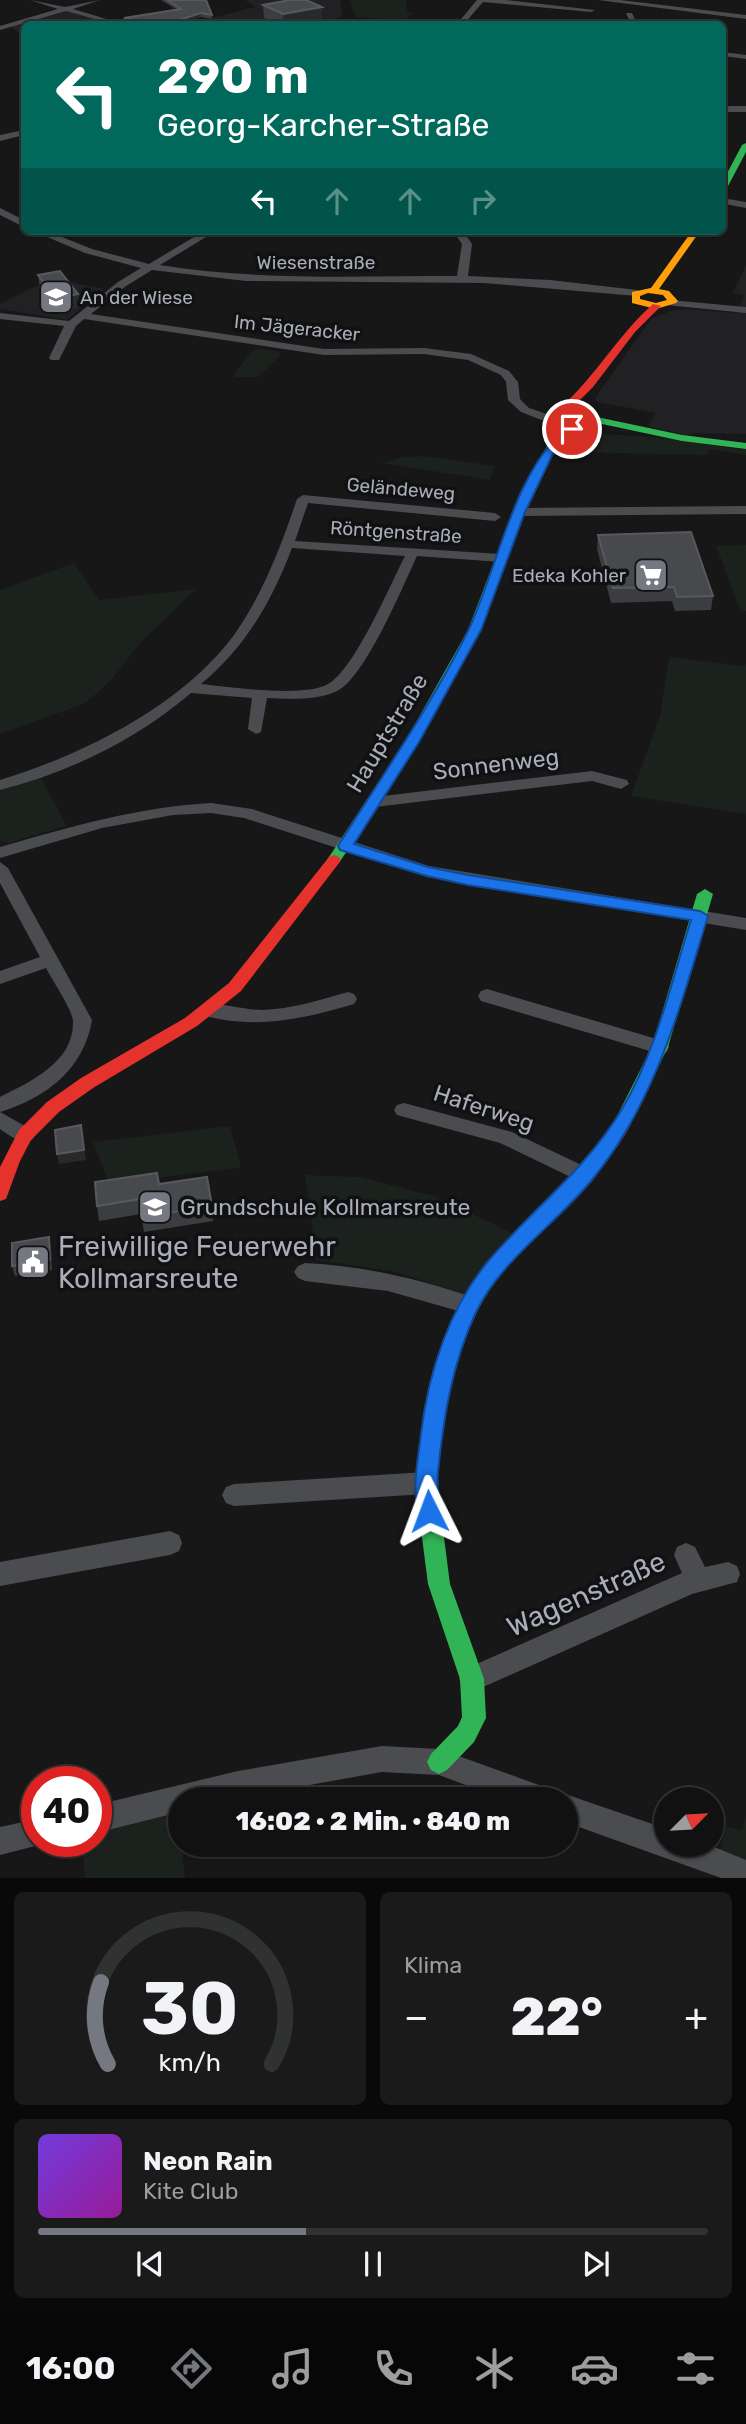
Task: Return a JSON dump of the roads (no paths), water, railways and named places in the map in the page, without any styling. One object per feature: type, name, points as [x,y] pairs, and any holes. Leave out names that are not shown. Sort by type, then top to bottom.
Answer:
[{"type":"main road","points":[[726,193],[746,145]]},
{"type":"main road","points":[[653,298],[693,235]]},
{"type":"main road","name":"Hauptstraße","points":[[0,1194],[11,1161],[25,1135],[53,1107],[87,1083],[208,1010],[235,986],[266,950],[345,846],[375,802],[474,630],[519,512],[552,446],[571,420],[585,393],[653,298]]},
{"type":"main road","points":[[571,420],[746,446]]},
{"type":"main road","points":[[439,1762],[466,1734],[474,1718],[472,1679],[439,1584],[426,1483],[436,1399],[450,1350],[469,1305],[495,1266],[584,1176],[630,1112],[660,1046],[705,894]]},
{"type":"street","points":[[34,0],[108,21]]},
{"type":"street","points":[[32,21],[96,0]]},
{"type":"street","points":[[463,21],[481,0],[589,13],[601,0],[746,17]]},
{"type":"street","points":[[629,15],[632,21]]},
{"type":"street","points":[[0,22],[13,28]]},
{"type":"street","points":[[0,28],[21,25]]},
{"type":"street","points":[[726,54],[746,57]]},
{"type":"street","points":[[726,109],[746,108]]},
{"type":"street","points":[[0,138],[21,134]]},
{"type":"street","points":[[726,195],[746,205]]},
{"type":"street","name":"Wiesenstraße","points":[[48,235],[92,252],[150,267],[214,277],[271,280],[463,279],[600,290],[746,310]]},
{"type":"street","points":[[55,358],[71,324],[85,316],[122,284],[204,235]]},
{"type":"street","points":[[461,235],[467,244],[463,279]]},
{"type":"street","points":[[0,316],[71,324]]},
{"type":"street","name":"Im Jägeracker","points":[[85,316],[324,352],[424,351],[471,356],[505,373],[512,382],[514,400],[532,414],[571,420]]},
{"type":"street","name":"Geländeweg","points":[[288,544],[303,499],[495,517]]},
{"type":"street","points":[[519,512],[746,510]]},
{"type":"street","points":[[0,785],[93,752],[145,722],[188,688],[227,653],[252,618],[288,544]]},
{"type":"street","name":"Röntgenstraße","points":[[288,544],[501,558]]},
{"type":"street","points":[[188,688],[260,693],[321,692],[337,686],[369,638],[413,552]]},
{"type":"street","points":[[256,729],[260,693]]},
{"type":"street","name":"Sonnenweg","points":[[375,802],[592,776],[621,784]]},
{"type":"street","points":[[0,852],[100,822],[173,810],[211,808],[246,813],[427,871],[468,880],[746,924]]},
{"type":"street","points":[[0,868],[83,1020],[82,1039],[68,1065],[37,1087],[0,1105]]},
{"type":"street","points":[[0,978],[51,960]]},
{"type":"street","points":[[487,996],[660,1046]]},
{"type":"street","points":[[208,1010],[249,1019],[268,1018],[348,999]]},
{"type":"street","points":[[68,1065],[87,1083]]},
{"type":"street","name":"Haferweg","points":[[404,1110],[505,1137],[584,1176]]},
{"type":"street","points":[[0,1120],[25,1135]]},
{"type":"street","points":[[304,1272],[346,1272],[385,1279],[469,1305]]},
{"type":"street","points":[[234,1495],[426,1483]]},
{"type":"street","points":[[0,1574],[170,1543]]},
{"type":"street","points":[[686,1555],[698,1578]]},
{"type":"street","name":"Wagenstraße","points":[[472,1679],[698,1578],[728,1574]]},
{"type":"street","points":[[112,1815],[238,1784],[382,1759],[439,1762],[507,1787]]},
{"type":"street","points":[[578,1812],[654,1839]]},
{"type":"street","points":[[0,1841],[21,1836]]},
{"type":"street","points":[[702,1857],[746,1874]]},
{"type":"place","name":"An der Wiese","points":[[56,297]]},
{"type":"place","name":"Edeka Kohler","points":[[651,575]]},
{"type":"place","name":"Grundschule Kollmarsreute","points":[[155,1207]]},
{"type":"place","name":"Freiwillige Feuerwehr Kollmarsreute","points":[[33,1262]]}]
